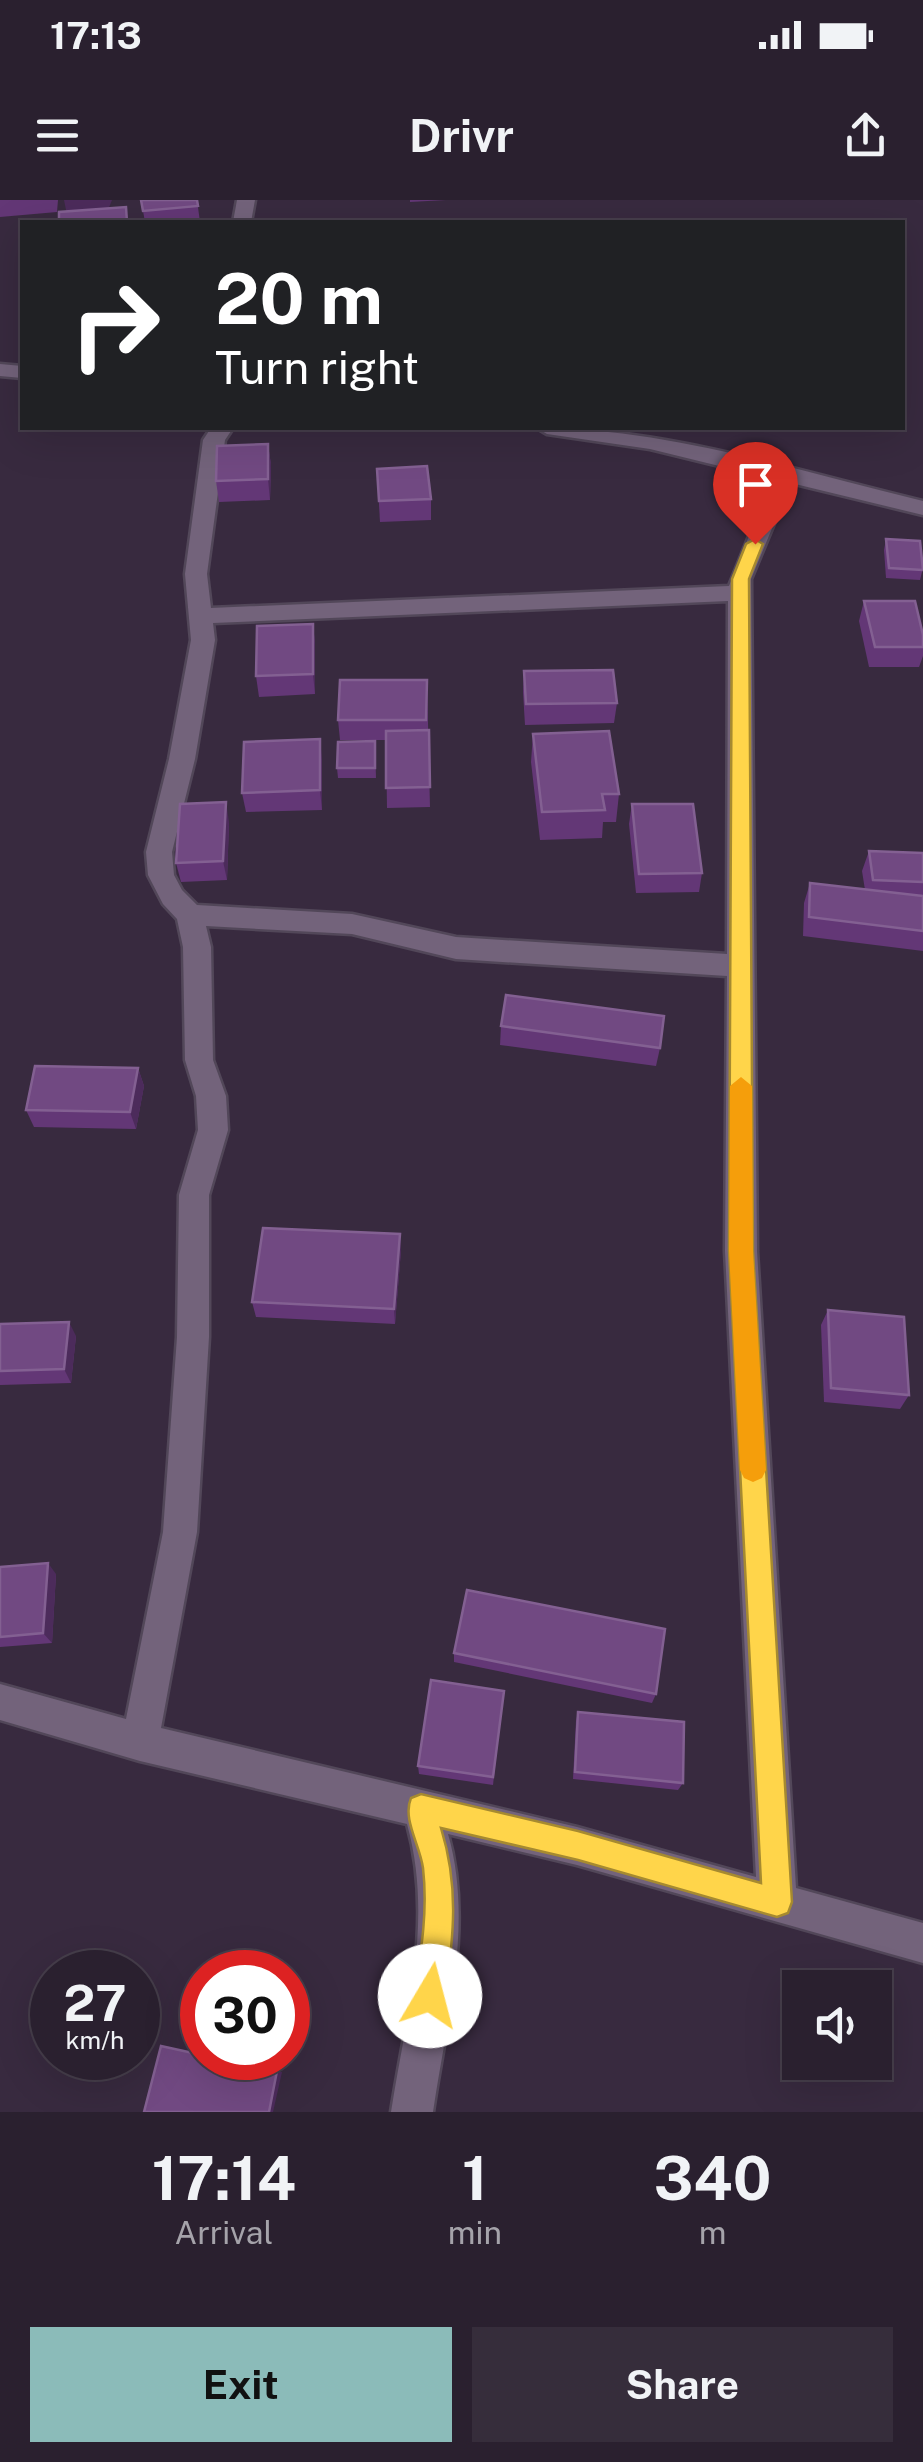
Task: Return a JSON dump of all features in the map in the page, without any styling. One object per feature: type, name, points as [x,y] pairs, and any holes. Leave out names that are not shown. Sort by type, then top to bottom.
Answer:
[{"type":"street","points":[[140,1742],[180,1532],[193,1336],[194,1195],[213,1130],[211,1096],[199,1060],[197,946],[190,915],[172,897],[161,875],[159,852],[203,640],[196,574],[214,440],[221,430]]},
{"type":"street","points":[[560,430],[650,444],[923,508]]},
{"type":"street","points":[[777,1902],[741,1251],[740,579],[784,475]]},
{"type":"street","points":[[200,616],[740,593]]},
{"type":"street","points":[[190,915],[352,924],[456,948],[742,966]]},
{"type":"street","points":[[0,1702],[140,1742],[578,1846],[923,1942]]},
{"type":"street","points":[[412,2112],[441,1919],[437,1863],[421,1808]]},
{"type":"building","points":[[141,200],[197,200],[198,206],[143,211]]},
{"type":"building","points":[[126,207],[127,220],[59,220],[59,212]]},
{"type":"building","points":[[268,444],[268,479],[216,481],[217,446]]},
{"type":"building","points":[[427,466],[431,499],[379,501],[377,469]]},
{"type":"building","points":[[886,539],[920,541],[923,570],[889,568]]},
{"type":"building","points":[[864,601],[915,601],[923,647],[875,647]]},
{"type":"building","points":[[313,624],[313,674],[256,676],[257,626]]},
{"type":"building","points":[[613,670],[617,703],[526,704],[524,671]]},
{"type":"building","points":[[340,680],[427,680],[426,720],[338,720]]},
{"type":"building","points":[[429,730],[430,787],[386,788],[386,731]]},
{"type":"building","points":[[609,731],[619,794],[602,794],[605,810],[542,812],[533,734]]},
{"type":"building","points":[[320,739],[320,790],[242,793],[244,742]]},
{"type":"building","points":[[375,741],[375,768],[337,768],[338,742]]},
{"type":"building","points":[[226,802],[223,861],[176,863],[180,804]]},
{"type":"building","points":[[632,804],[693,804],[702,873],[639,874]]},
{"type":"building","points":[[869,851],[923,853],[923,882],[873,880]]},
{"type":"building","points":[[810,883],[923,896],[923,931],[809,917]]},
{"type":"building","points":[[506,995],[664,1016],[660,1048],[501,1026]]},
{"type":"building","points":[[35,1066],[138,1068],[130,1112],[26,1110]]},
{"type":"building","points":[[263,1228],[400,1234],[394,1309],[252,1302]]},
{"type":"building","points":[[828,1310],[904,1317],[909,1395],[831,1388]]},
{"type":"building","points":[[69,1322],[64,1369],[0,1371],[0,1324]]},
{"type":"building","points":[[48,1563],[43,1633],[0,1637],[0,1567]]},
{"type":"building","points":[[467,1590],[665,1629],[656,1694],[454,1653]]},
{"type":"building","points":[[431,1680],[504,1691],[493,1777],[418,1766]]},
{"type":"building","points":[[578,1712],[684,1722],[683,1783],[575,1772]]},
{"type":"building","points":[[161,2046],[180,2050],[180,2080],[275,2080],[269,2112],[144,2112],[152,2080],[160,2080]]},
{"type":"slow traffic","points":[[741,1086],[741,1251],[753,1470]]},
{"type":"route","points":[[430,1996],[441,1919],[437,1863],[421,1808],[578,1846],[777,1902],[741,1251],[740,579],[755,544]]}]
